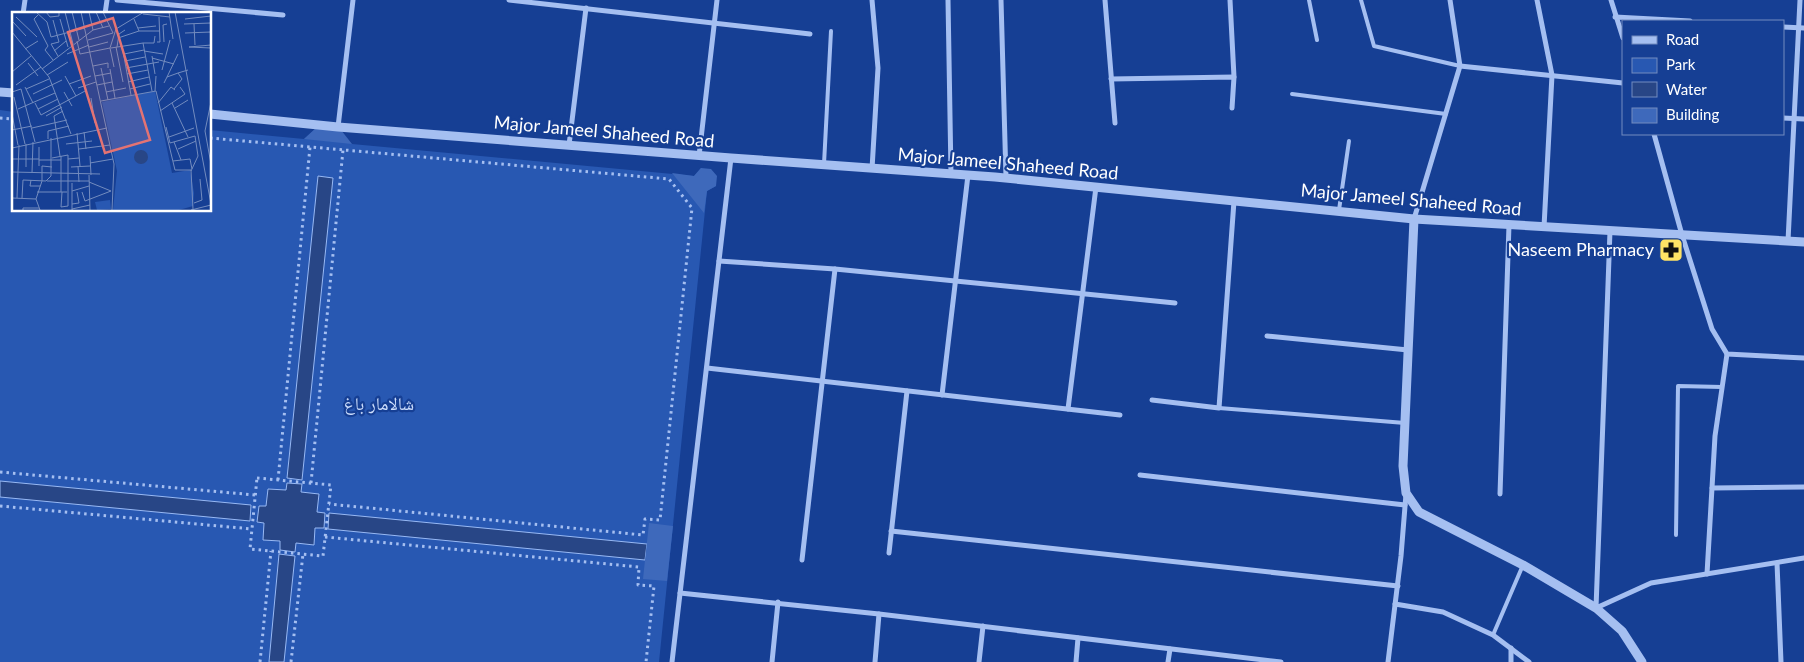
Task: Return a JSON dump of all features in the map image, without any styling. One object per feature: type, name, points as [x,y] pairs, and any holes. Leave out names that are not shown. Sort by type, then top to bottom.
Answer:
[{"type":"street","points":[[117,0],[283,15]]},
{"type":"street","points":[[338,127],[353,0]]},
{"type":"street","points":[[508,0],[810,34]]},
{"type":"street","points":[[699,156],[717,0]]},
{"type":"street","points":[[872,0],[878,68],[872,169]]},
{"type":"street","points":[[948,0],[951,174]]},
{"type":"street","points":[[1001,0],[1006,178]]},
{"type":"street","points":[[1105,0],[1115,123]]},
{"type":"street","points":[[1230,0],[1234,77],[1232,108]]},
{"type":"street","points":[[1388,662],[1406,505],[1403,466],[1414,219],[1460,66],[1450,0]]},
{"type":"street","points":[[1537,0],[1552,75],[1544,227]]},
{"type":"street","points":[[1611,0],[1622,35]]},
{"type":"street","points":[[1788,241],[1794,118],[1801,28],[1800,0]]},
{"type":"street","points":[[569,145],[586,8]]},
{"type":"street","points":[[1615,17],[1671,20]]},
{"type":"street","points":[[1784,27],[1801,28]]},
{"type":"street","points":[[1460,66],[1622,83]]},
{"type":"street","points":[[1111,79],[1234,77]]},
{"type":"street","name":"Major Jameel Shaheed Road","points":[[211,114],[338,127],[824,166],[1006,178],[1414,219],[1804,242]]},
{"type":"street","points":[[1784,118],[1804,119]]},
{"type":"street","points":[[1654,135],[1682,235],[1712,329],[1727,354],[1715,436],[1707,574]]},
{"type":"street","points":[[672,662],[731,158]]},
{"type":"street","points":[[942,395],[968,175]]},
{"type":"street","points":[[1068,409],[1096,187]]},
{"type":"street","points":[[1152,400],[1219,408],[1234,201]]},
{"type":"street","points":[[1500,494],[1509,225]]},
{"type":"street","points":[[1596,608],[1610,230]]},
{"type":"street","points":[[719,262],[835,269],[1175,303]]},
{"type":"street","points":[[802,560],[835,269]]},
{"type":"street","points":[[1267,336],[1408,350]]},
{"type":"street","points":[[1727,354],[1804,358]]},
{"type":"street","points":[[707,368],[1120,415]]},
{"type":"street","points":[[889,553],[907,391]]},
{"type":"street","points":[[1140,475],[1406,505]]},
{"type":"street","points":[[1712,488],[1804,487]]},
{"type":"street","points":[[1406,493],[1419,512],[1523,565],[1596,608],[1622,631],[1642,662]]},
{"type":"street","points":[[891,531],[1398,586]]},
{"type":"street","points":[[1596,608],[1651,583],[1804,558]]},
{"type":"street","points":[[1777,563],[1781,662]]},
{"type":"street","points":[[680,592],[1281,662]]},
{"type":"street","points":[[772,662],[778,602]]},
{"type":"street","points":[[1395,604],[1443,612],[1493,635],[1529,662]]},
{"type":"street","points":[[875,662],[879,614]]},
{"type":"street","points":[[979,662],[983,626]]},
{"type":"street","points":[[1076,662],[1078,638]]},
{"type":"street","points":[[1511,648],[1511,662]]},
{"type":"street","points":[[1168,662],[1170,649]]},
{"type":"lane","points":[[1309,0],[1317,40]]},
{"type":"lane","points":[[1361,0],[1374,46],[1460,66]]},
{"type":"lane","points":[[824,166],[831,31]]},
{"type":"lane","points":[[1292,94],[1446,114]]},
{"type":"lane","points":[[1339,212],[1349,141]]},
{"type":"lane","points":[[1676,535],[1678,386],[1722,387]]},
{"type":"lane","points":[[1219,408],[1405,423]]},
{"type":"lane","points":[[1493,635],[1523,565]]},
{"type":"path","points":[[211,138],[668,179],[692,208],[660,520],[645,519],[643,535],[329,504]]},
{"type":"path","points":[[278,480],[310,147]]},
{"type":"path","points":[[311,483],[343,150]]},
{"type":"path","points":[[0,472],[256,496]]},
{"type":"path","points":[[257,478],[278,480],[331,485],[323,556],[250,549],[257,478]]},
{"type":"path","points":[[0,506],[252,529]]},
{"type":"path","points":[[325,537],[640,567],[638,585],[654,586],[646,662]]},
{"type":"path","points":[[260,662],[271,551]]},
{"type":"path","points":[[291,662],[302,554]]},
{"type":"green space","name":"شالامار باغ","points":[[0,110],[12,112],[12,211],[211,211],[211,130],[304,139],[316,128],[352,144],[694,176],[701,168],[716,186],[707,191],[659,662],[0,662]]},
{"type":"water","points":[[318,176],[333,178],[302,480],[287,478]]},
{"type":"water","points":[[0,481],[251,505],[250,521],[0,497]]},
{"type":"water","points":[[287,483],[302,484],[301,492],[319,494],[317,512],[325,513],[324,528],[315,528],[314,545],[296,543],[295,552],[280,550],[280,541],[263,540],[264,523],[257,522],[259,506],[266,506],[268,489],[286,490]]},
{"type":"water","points":[[329,513],[647,544],[645,560],[328,529]]},
{"type":"water","points":[[279,554],[295,556],[284,662],[269,662]]},
{"type":"building","points":[[316,128],[341,130],[352,144],[304,139]]},
{"type":"building","points":[[701,168],[711,169],[717,176],[716,186],[707,191],[704,213],[672,173],[694,176]]},
{"type":"building","points":[[649,523],[673,526],[667,581],[643,579]]},
{"type":"place","name":"Naseem Pharmacy","points":[[1671,250]]}]
